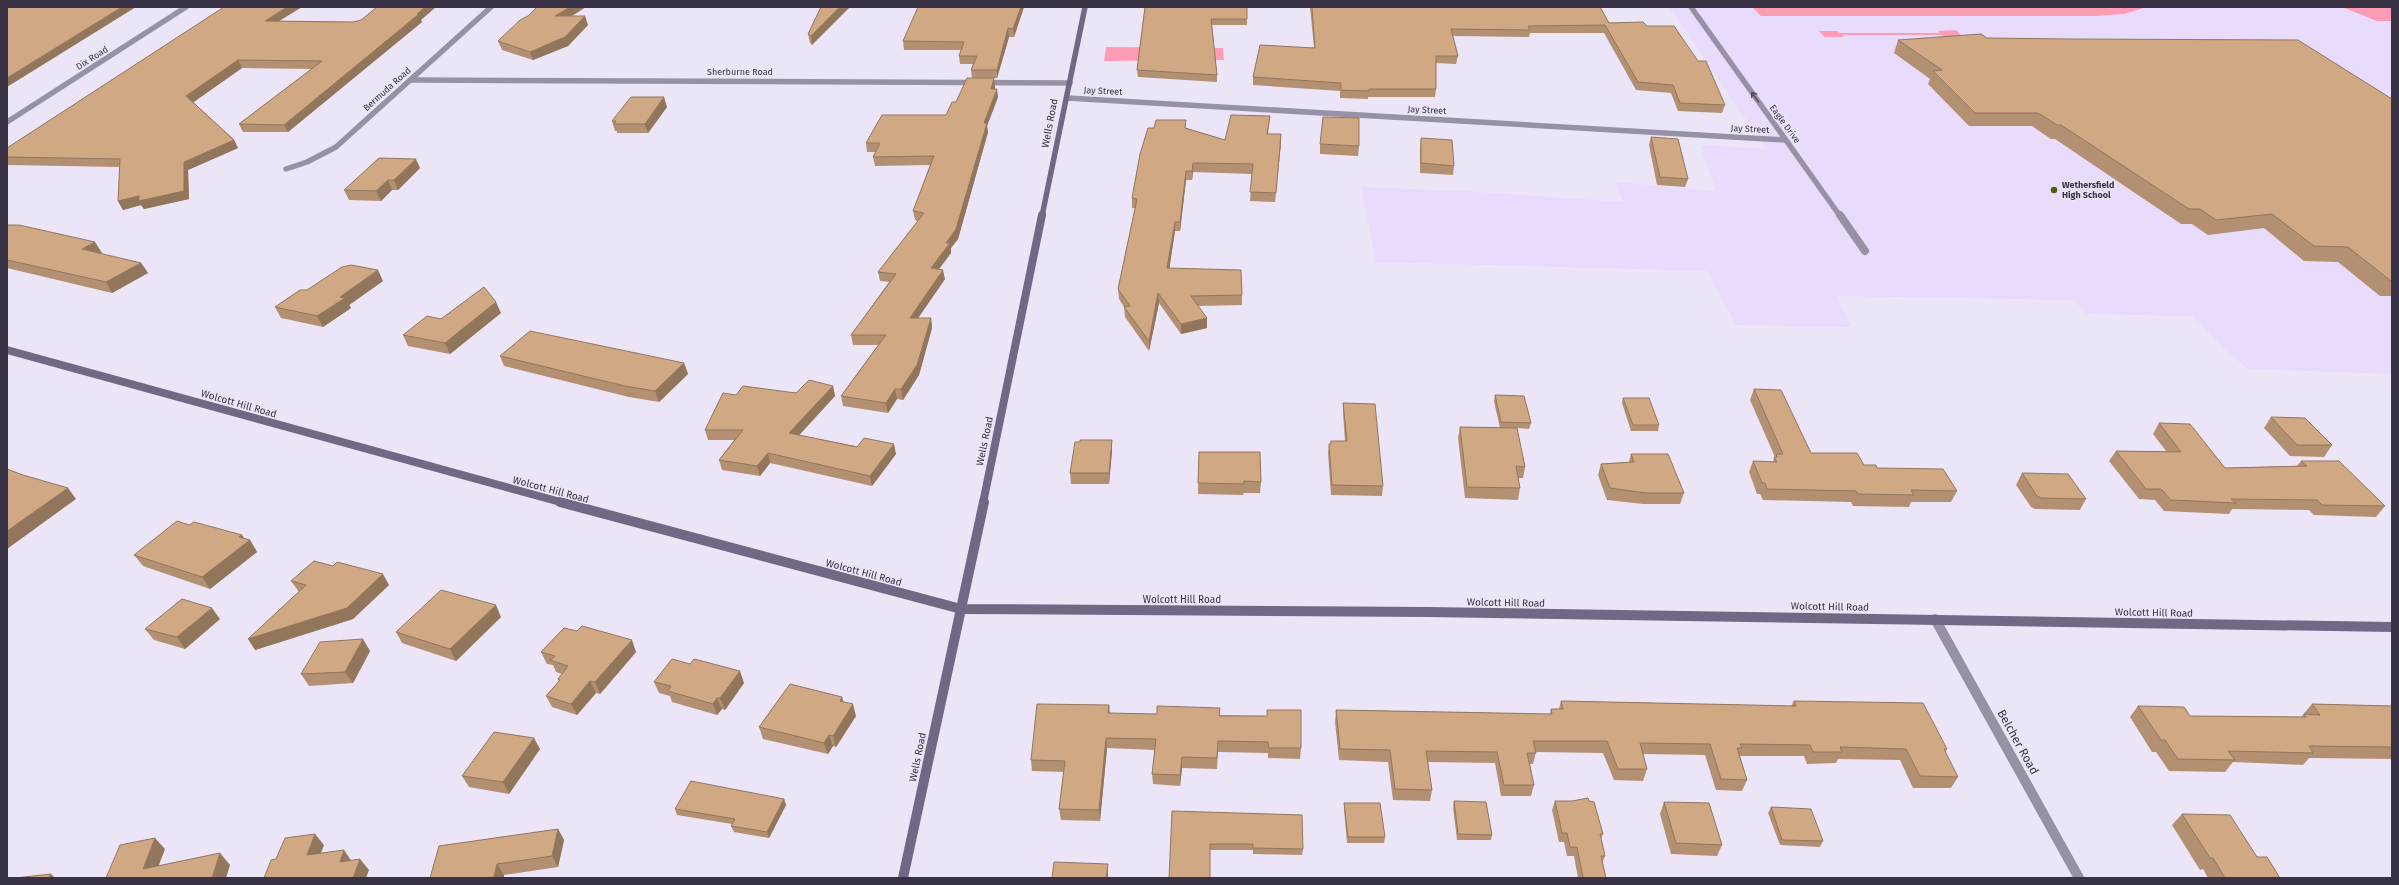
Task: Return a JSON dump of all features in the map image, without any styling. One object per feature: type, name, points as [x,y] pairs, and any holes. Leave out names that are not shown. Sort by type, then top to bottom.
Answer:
[{"type":"street","name":"Dix Road","points":[[7,122],[186,7]]},
{"type":"street","name":"Bermuda Road","points":[[286,169],[307,162],[336,147],[491,7]]},
{"type":"street","name":"Wells Road","points":[[903,878],[961,609],[1085,7]]},
{"type":"street","name":"Eagle Drive","points":[[1691,7],[1865,251]]},
{"type":"street","name":"Sherburne Road","points":[[411,80],[1070,82]]},
{"type":"street","name":"Jay Street","points":[[1067,98],[1786,140]]},
{"type":"street","name":"Wolcott Hill Road","points":[[8,351],[445,472],[961,609],[1934,619],[2392,627]]},
{"type":"street","name":"Belcher Road","points":[[1934,619],[2079,878]]},
{"type":"shaded area","name":"Wethersfield High School","points":[[1669,7],[2392,7],[2392,374],[2247,369],[2191,316],[2087,314],[2074,300],[1836,296],[1852,327],[1736,325],[1707,271],[1376,262],[1361,187],[1462,191],[1623,202],[1615,182],[1716,191],[1700,145],[1766,149]]},
{"type":"shaded area","points":[[2147,7],[2124,14],[2094,16],[1761,16],[1753,8]]},
{"type":"shaded area","points":[[2342,7],[2392,7],[2392,21],[2377,21]]},
{"type":"shaded area","points":[[1956,30],[1963,37],[1945,37],[1942,35],[1842,35],[1844,37],[1825,37],[1819,31],[1837,31],[1840,33],[1940,33],[1938,31]]},
{"type":"shaded area","points":[[1106,47],[1223,48],[1224,60],[1104,61]]},
{"type":"building","points":[[7,7],[122,7],[7,78]]},
{"type":"building","points":[[224,7],[287,7],[265,21],[353,22],[361,20],[377,7],[425,7],[417,14],[419,14],[284,125],[239,124],[322,61],[238,60],[186,96],[234,140],[184,162],[184,191],[139,201],[139,196],[118,201],[120,159],[7,157],[7,148]]},
{"type":"building","points":[[537,7],[570,7],[555,16],[585,16],[565,37],[530,52],[498,41],[520,20],[528,16]]},
{"type":"building","points":[[821,7],[840,7],[811,36],[808,34]]},
{"type":"building","points":[[918,7],[1021,7],[1013,29],[1008,28],[997,70],[971,70],[977,56],[959,56],[964,42],[903,41]]},
{"type":"building","points":[[1145,7],[1247,7],[1247,19],[1211,19],[1217,75],[1137,70]]},
{"type":"building","points":[[1312,7],[1600,7],[1609,23],[1643,22],[1647,26],[1674,26],[1698,61],[1706,61],[1725,105],[1680,103],[1673,85],[1638,82],[1605,25],[1528,26],[1530,30],[1451,29],[1458,56],[1436,56],[1436,89],[1369,89],[1369,91],[1341,90],[1341,83],[1253,77],[1260,45],[1315,48]]},
{"type":"building","points":[[1981,34],[1987,38],[2298,40],[2392,99],[2392,281],[2348,247],[2314,246],[2272,214],[2216,220],[2200,209],[2189,209],[2061,125],[2057,125],[2038,113],[1975,113],[1933,71],[1942,70],[1898,40]]},
{"type":"building","points":[[967,78],[994,78],[991,89],[997,89],[984,123],[987,123],[956,229],[946,243],[950,243],[931,268],[943,270],[910,318],[931,318],[917,365],[901,389],[895,389],[886,403],[841,396],[886,335],[851,335],[896,274],[878,272],[924,213],[913,211],[934,156],[873,157],[880,143],[866,143],[882,115],[946,115],[952,102],[956,102]]},
{"type":"building","points":[[631,97],[664,97],[645,124],[614,124],[616,121],[612,121]]},
{"type":"building","points":[[1231,115],[1270,116],[1267,134],[1281,134],[1276,193],[1250,192],[1253,164],[1193,163],[1192,171],[1186,171],[1180,222],[1175,222],[1167,268],[1241,270],[1242,295],[1191,296],[1207,318],[1181,324],[1158,293],[1149,341],[1124,307],[1130,306],[1118,289],[1137,199],[1132,198],[1140,154],[1148,128],[1154,128],[1156,120],[1186,120],[1185,128],[1225,140]]},
{"type":"building","points":[[1323,117],[1359,118],[1359,146],[1320,144]]},
{"type":"building","points":[[1651,137],[1678,139],[1688,179],[1660,177]]},
{"type":"building","points":[[1421,138],[1452,140],[1454,166],[1421,163]]},
{"type":"building","points":[[379,158],[416,159],[394,180],[388,180],[376,191],[344,190]]},
{"type":"building","points":[[7,225],[19,225],[95,242],[82,249],[141,263],[106,282],[7,260]]},
{"type":"building","points":[[351,265],[378,270],[340,297],[345,298],[317,316],[275,307],[300,290],[307,290],[342,267]]},
{"type":"building","points":[[484,287],[496,302],[445,343],[403,335],[427,316],[441,319]]},
{"type":"building","points":[[530,331],[684,363],[655,391],[625,386],[500,356]]},
{"type":"building","points":[[809,380],[833,386],[789,433],[857,447],[864,438],[894,444],[870,476],[768,453],[757,466],[719,460],[743,430],[705,430],[723,393],[736,395],[743,386],[796,393]]},
{"type":"building","points":[[1754,389],[1781,390],[1811,453],[1857,453],[1864,465],[1876,465],[1877,468],[1943,469],[1957,491],[1911,490],[1914,495],[1858,494],[1856,491],[1767,489],[1765,483],[1762,483],[1753,461],[1777,462],[1774,457],[1777,457],[1776,454],[1783,454]]},
{"type":"building","points":[[1495,395],[1524,396],[1531,423],[1501,422]]},
{"type":"building","points":[[1623,398],[1649,398],[1659,425],[1633,425]]},
{"type":"building","points":[[1343,403],[1375,404],[1383,486],[1332,485],[1329,444],[1331,444],[1331,441],[1347,441]]},
{"type":"building","points":[[2271,417],[2305,418],[2332,445],[2297,445]]},
{"type":"building","points":[[2159,423],[2190,424],[2225,468],[2307,466],[2301,461],[2339,461],[2385,506],[2322,505],[2317,500],[2231,499],[2236,503],[2171,500],[2161,489],[2146,489],[2116,451],[2181,452]]},
{"type":"building","points":[[1460,427],[1517,428],[1525,467],[1516,466],[1520,488],[1467,487]]},
{"type":"building","points":[[1080,440],[1112,440],[1109,473],[1070,473],[1075,442],[1080,442]]},
{"type":"building","points":[[1199,452],[1260,452],[1261,482],[1244,481],[1244,484],[1198,483]]},
{"type":"building","points":[[1631,454],[1668,454],[1684,493],[1646,493],[1610,488],[1601,464],[1634,462]]},
{"type":"building","points":[[7,469],[23,475],[68,488],[7,531]]},
{"type":"building","points":[[2022,473],[2068,474],[2086,499],[2041,498],[2037,496]]},
{"type":"building","points":[[177,521],[189,525],[194,522],[242,535],[239,537],[250,540],[202,577],[134,555]]},
{"type":"building","points":[[314,561],[333,566],[337,562],[383,574],[347,608],[248,639],[306,585],[291,581]]},
{"type":"building","points":[[441,590],[496,605],[450,649],[396,632]]},
{"type":"building","points":[[182,599],[212,608],[177,637],[145,629]]},
{"type":"building","points":[[582,626],[632,640],[595,682],[590,681],[571,704],[546,696],[560,680],[558,679],[568,666],[550,660],[555,656],[541,652],[564,628],[577,631]]},
{"type":"building","points":[[363,639],[345,672],[301,674],[320,642]]},
{"type":"building","points":[[672,659],[690,664],[694,659],[740,671],[720,698],[717,698],[713,704],[668,691],[671,686],[654,682]]},
{"type":"building","points":[[790,684],[842,697],[840,701],[853,704],[833,736],[829,735],[824,743],[759,727]]},
{"type":"building","points":[[1561,701],[1796,706],[1794,701],[1923,703],[1947,749],[1944,749],[1958,777],[1920,776],[1906,749],[1840,747],[1842,752],[1813,752],[1810,745],[1740,744],[1742,748],[1737,748],[1747,780],[1721,779],[1710,744],[1640,743],[1647,769],[1618,769],[1607,741],[1533,741],[1536,753],[1527,753],[1534,785],[1504,785],[1497,752],[1426,751],[1432,790],[1395,789],[1390,750],[1340,749],[1336,710],[1552,714],[1551,709],[1563,709]]},
{"type":"building","points":[[1037,704],[1109,705],[1108,713],[1157,714],[1157,706],[1220,708],[1219,716],[1267,716],[1267,710],[1301,710],[1301,748],[1269,748],[1268,742],[1218,741],[1217,758],[1182,757],[1180,775],[1152,774],[1156,739],[1106,738],[1099,810],[1059,809],[1065,761],[1031,760]]},
{"type":"building","points":[[2312,704],[2392,706],[2392,747],[2309,746],[2313,753],[2228,751],[2235,760],[2178,759],[2165,740],[2161,740],[2138,706],[2184,707],[2190,716],[2306,717],[2304,714],[2320,715]]},
{"type":"building","points":[[494,732],[534,738],[503,782],[462,776]]},
{"type":"building","points":[[691,781],[784,799],[767,832],[731,826],[735,819],[675,809]]},
{"type":"building","points":[[1588,798],[1589,801],[1594,802],[1603,834],[1600,834],[1605,856],[1601,856],[1606,878],[1583,878],[1577,847],[1570,847],[1567,833],[1562,833],[1555,801],[1572,801]]},
{"type":"building","points":[[1454,801],[1486,802],[1492,835],[1458,834]]},
{"type":"building","points":[[1664,802],[1709,803],[1722,845],[1676,843]]},
{"type":"building","points":[[1344,803],[1380,803],[1385,837],[1348,837]]},
{"type":"building","points":[[1771,807],[1811,809],[1823,841],[1782,840]]},
{"type":"building","points":[[1172,811],[1302,815],[1303,849],[1253,848],[1253,844],[1210,844],[1210,878],[1169,878]]},
{"type":"building","points":[[2182,814],[2230,815],[2257,857],[2267,857],[2280,878],[2225,878],[2213,858],[2210,858]]},
{"type":"building","points":[[558,829],[552,856],[497,864],[494,877],[430,878],[439,846]]},
{"type":"building","points":[[315,834],[307,855],[344,850],[340,862],[360,859],[353,878],[264,878],[271,860],[276,859],[285,838]]},
{"type":"building","points":[[155,838],[143,869],[220,853],[212,878],[106,878],[120,845]]},
{"type":"building","points":[[1054,862],[1108,864],[1106,878],[1052,878]]},
{"type":"building","points":[[51,874],[48,878],[15,878]]},
{"type":"place","name":"Wethersfield High School","points":[[2054,190]]}]
